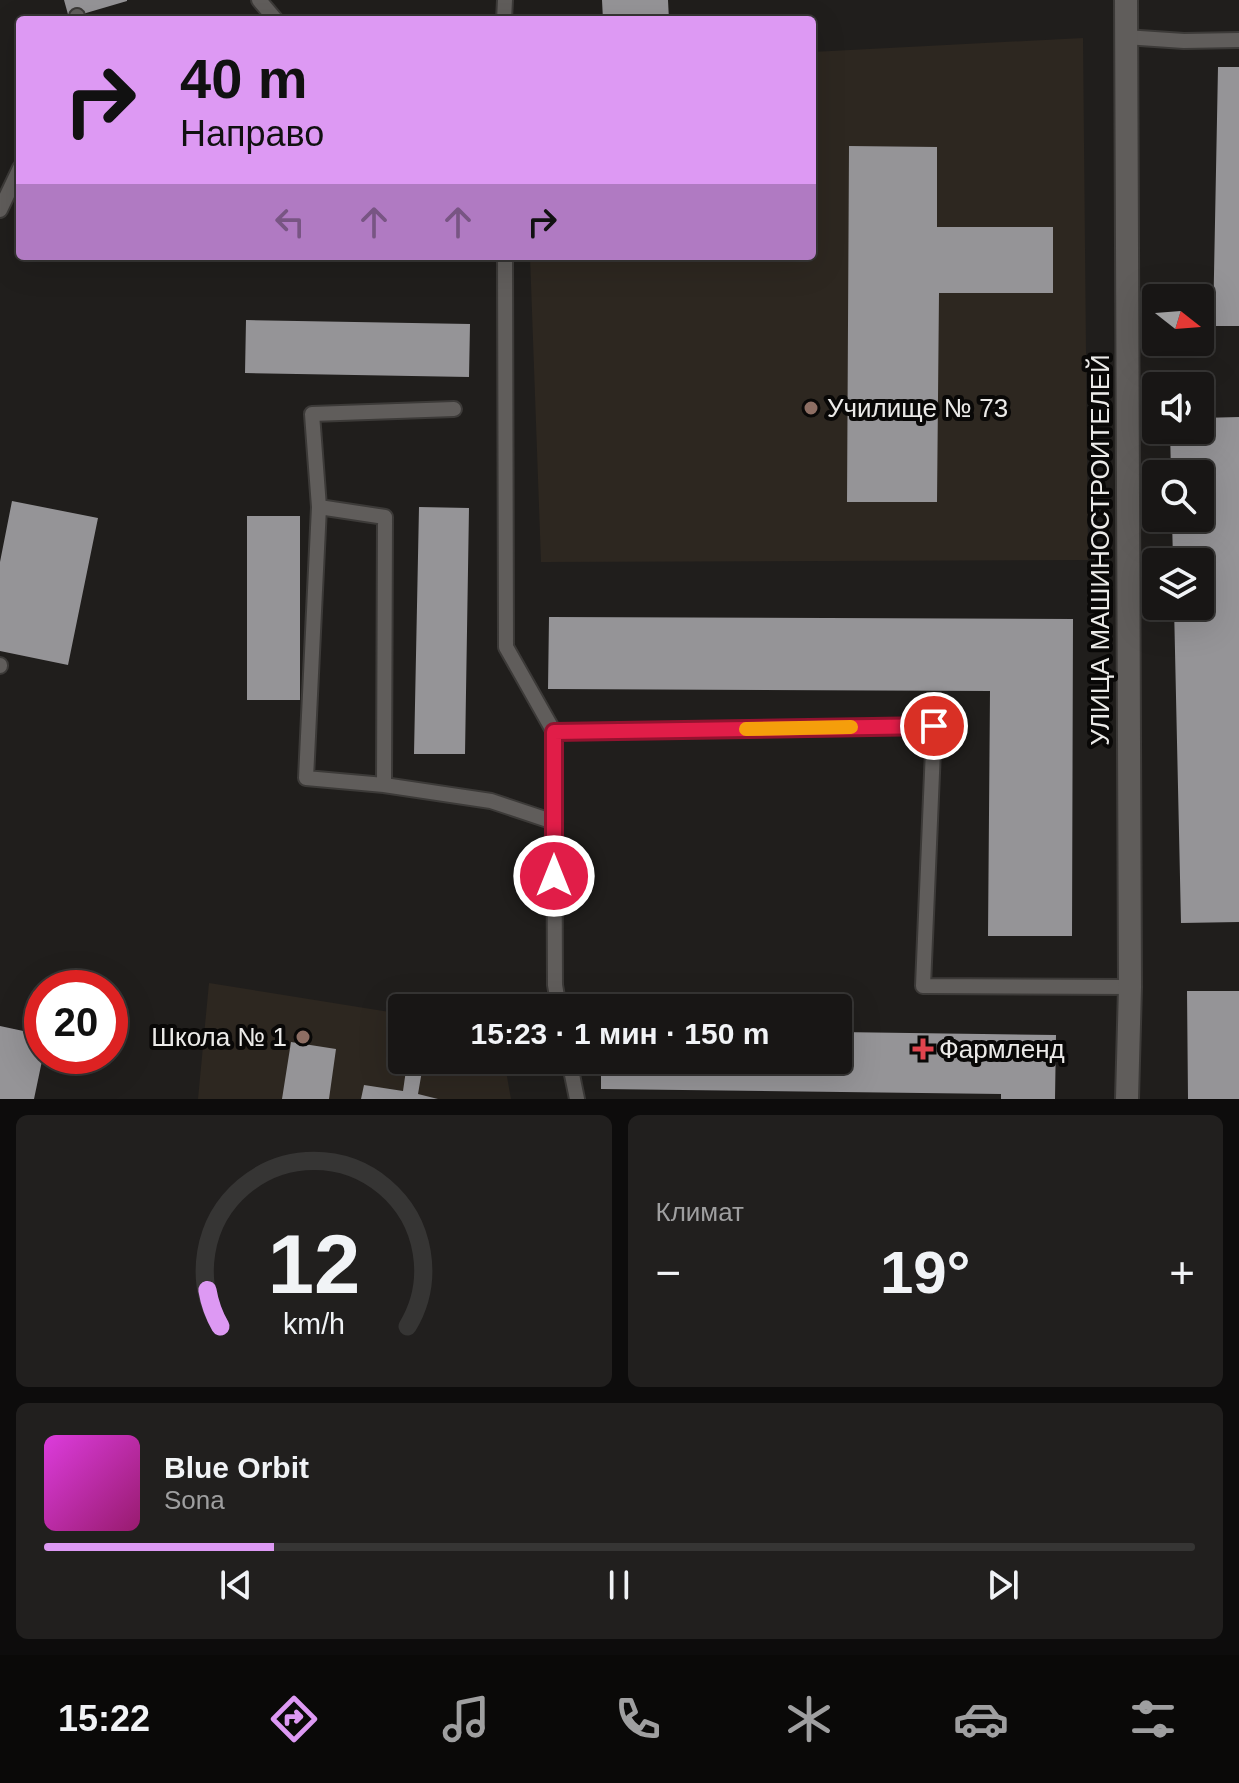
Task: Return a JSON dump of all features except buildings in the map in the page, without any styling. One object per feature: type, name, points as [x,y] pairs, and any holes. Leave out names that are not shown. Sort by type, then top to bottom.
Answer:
[{"type":"street","name":"УЛИЦА МАШИНОСТРОИТЕЛЕЙ","points":[[1126,0],[1130,987],[1127,1099]]},
{"type":"lane","points":[[259,0],[273,16]]},
{"type":"lane","points":[[1125,37],[1184,41],[1239,40]]},
{"type":"lane","points":[[0,210],[16,176]]},
{"type":"lane","points":[[505,260],[506,647],[554,732],[557,994]]},
{"type":"lane","points":[[454,409],[312,414],[319,507],[306,778],[384,785],[491,801],[554,822]]},
{"type":"lane","points":[[319,507],[385,517],[384,785]]},
{"type":"lane","points":[[554,732],[934,726],[923,986],[1130,987]]},
{"type":"lane","points":[[572,1074],[577,1099]]},
{"type":"shaded area","name":"Училище № 73","points":[[1083,38],[1088,560],[541,562],[530,260],[816,260],[816,52]]},
{"type":"shaded area","name":"Школа № 1","points":[[209,983],[388,1012],[388,1074],[507,1074],[511,1099],[198,1099]]},
{"type":"slow traffic","points":[[746,729],[851,727]]},
{"type":"place","name":"Училище № 73","points":[[811,408]]},
{"type":"place","name":"Школа № 1","points":[[303,1037]]},
{"type":"place","name":"Фармленд","points":[[923,1049]]},
{"type":"route","points":[[554,876],[554,732],[934,726]]}]
